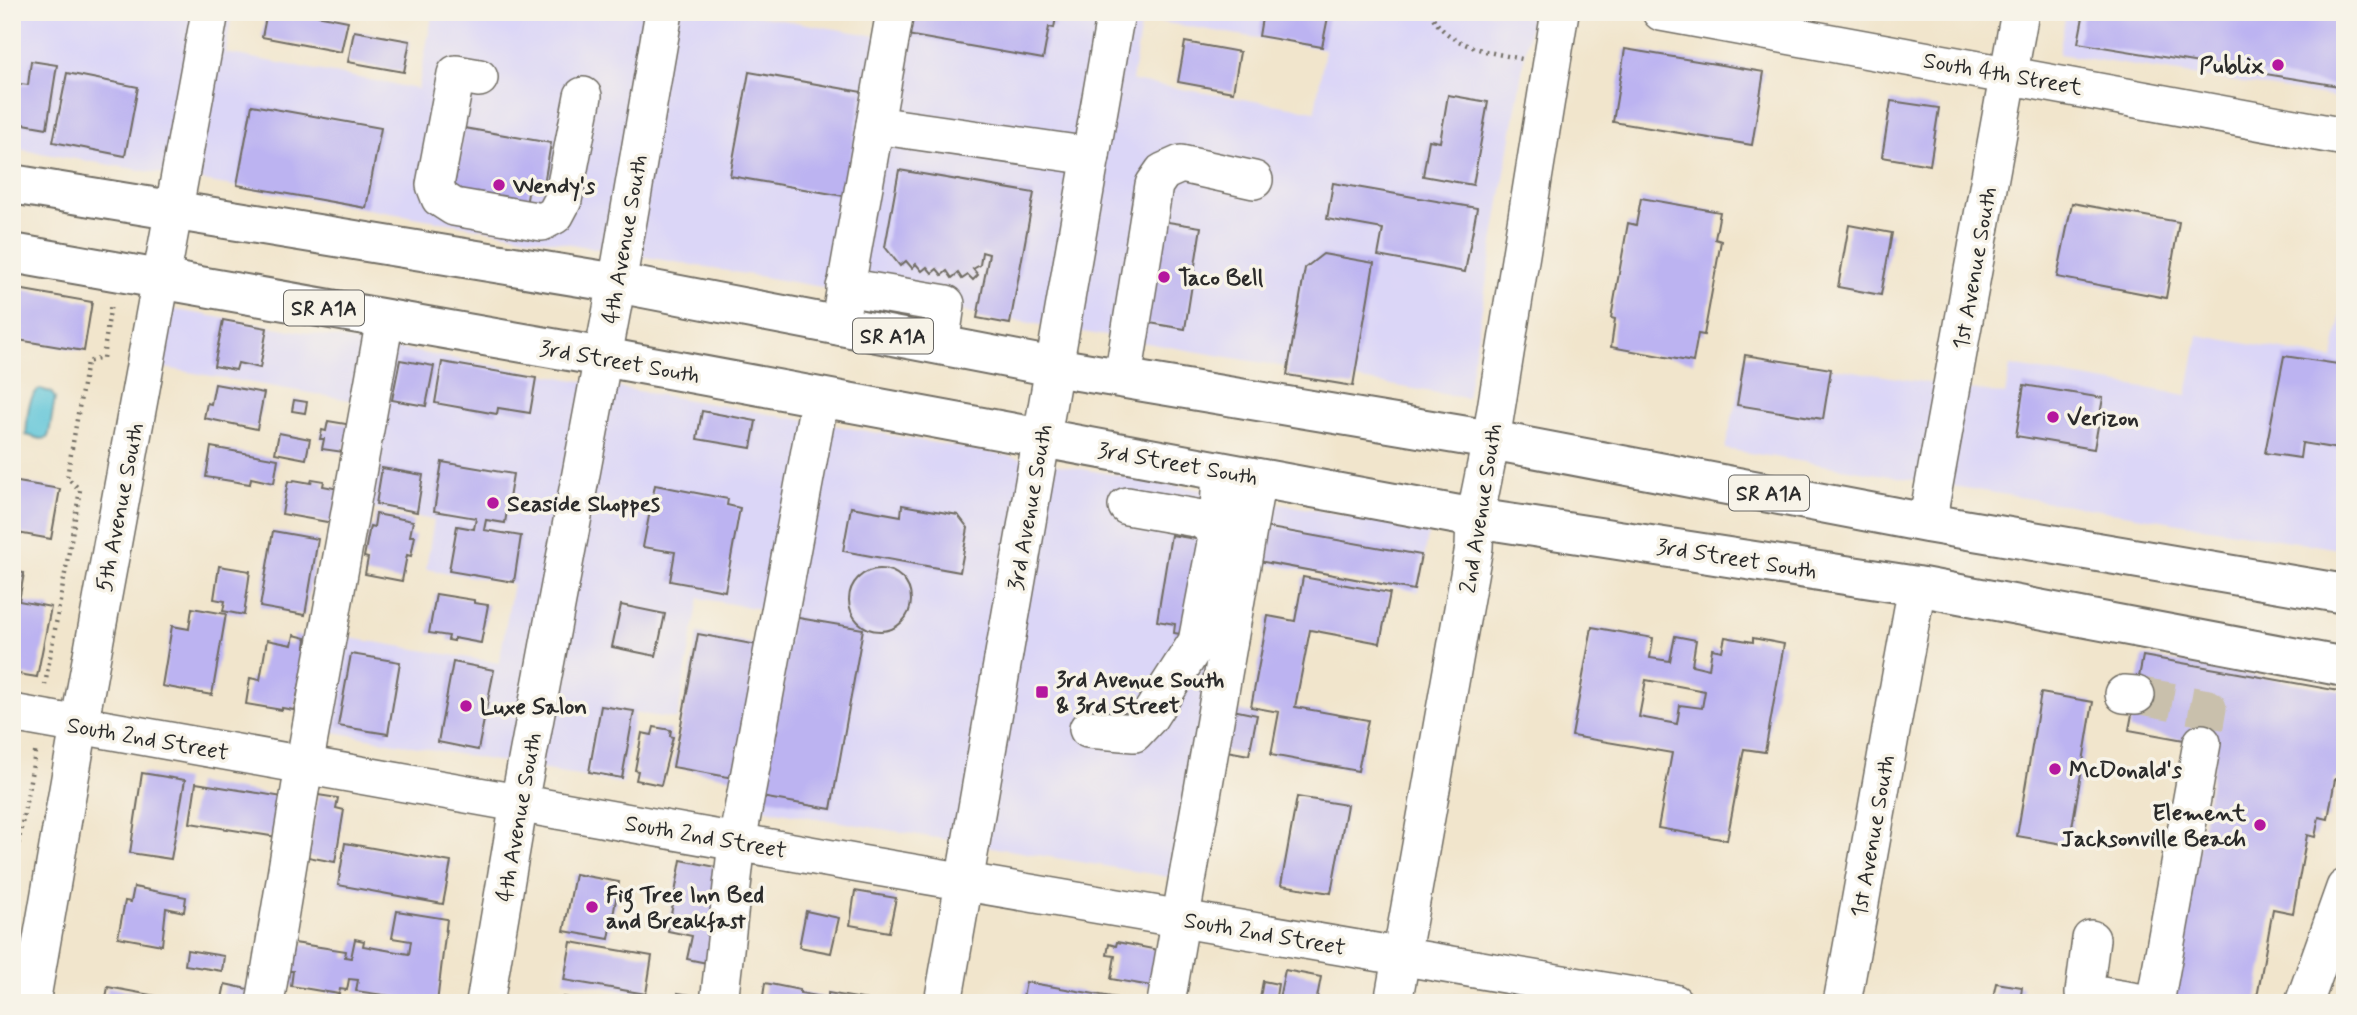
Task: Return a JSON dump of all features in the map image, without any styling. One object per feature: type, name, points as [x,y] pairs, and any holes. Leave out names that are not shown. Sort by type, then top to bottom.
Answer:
[{"type":"main road","name":"SR A1A","points":[[12,184],[617,283],[1054,367],[1491,440],[1927,523],[2345,594]]},
{"type":"main road","name":"3rd Street South","points":[[12,253],[603,357],[1475,518],[1917,586],[2345,667]]},
{"type":"street","name":"5th Avenue South","points":[[31,1003],[210,12]]},
{"type":"street","name":"4th Avenue South","points":[[485,1003],[664,12]]},
{"type":"street","points":[[839,326],[895,12]]},
{"type":"street","name":"3rd Avenue South","points":[[943,1003],[1116,12]]},
{"type":"street","name":"2nd Avenue South","points":[[1393,1003],[1472,559],[1475,518],[1491,440],[1560,12]]},
{"type":"street","name":"South 4th Street","points":[[1661,12],[2345,137]]},
{"type":"street","name":"1st Avenue South","points":[[1927,523],[2020,12]]},
{"type":"street","points":[[479,78],[456,75],[435,185],[440,198],[454,207],[542,222],[555,215],[563,200],[583,96]]},
{"type":"street","points":[[875,124],[1091,156]]},
{"type":"street","points":[[1123,379],[1154,185],[1163,172],[1181,164],[1254,180]]},
{"type":"street","points":[[845,287],[946,304],[940,345]]},
{"type":"street","points":[[265,1003],[304,766],[385,319]]},
{"type":"street","points":[[719,1003],[737,842],[820,397]]},
{"type":"street","points":[[1088,729],[1134,733],[1149,717],[1197,642],[1218,532],[1239,475]]},
{"type":"street","points":[[1166,1003],[1180,919],[1239,475]]},
{"type":"street","points":[[1127,506],[1201,519],[1218,532]]},
{"type":"street","name":"1st Avenue South","points":[[1842,1003],[1917,586]]},
{"type":"street","name":"South 2nd Street","points":[[12,713],[1621,998],[1674,1003]]},
{"type":"street","points":[[2155,1003],[2202,743]]},
{"type":"street","points":[[2304,1003],[2345,888]]},
{"type":"street","points":[[2091,939],[2084,993],[2144,1003]]},
{"type":"path","points":[[1430,12],[1452,38],[1479,50],[1552,65]]},
{"type":"path","points":[[45,685],[80,490],[67,477],[87,362],[103,358],[113,292]]},
{"type":"path","points":[[12,878],[37,741]]},
{"type":"shaded area","points":[[12,12],[232,12],[226,53],[418,89],[433,12],[736,12],[877,36],[882,12],[1532,12],[1467,398],[12,148]],"holes":[[[1142,19],[1325,49],[1315,111],[1132,81]]]},
{"type":"shaded area","name":"Publix","points":[[2066,12],[2345,12],[2345,99],[2059,54]]},
{"type":"shaded area","points":[[2345,290],[2345,550],[1725,449],[1747,354],[2005,395],[2010,366],[2187,395],[2198,335],[2333,359]]},
{"type":"shaded area","points":[[160,307],[1429,530],[1418,592],[1232,558],[1176,878],[739,805],[776,612],[699,598],[677,719],[635,713],[623,784],[318,729],[338,636],[499,663],[513,584],[426,569],[434,520],[362,507],[379,405],[148,365]]},
{"type":"water","points":[[40,389],[51,392],[55,398],[49,434],[47,438],[41,439],[26,435],[30,403]]},
{"type":"building","points":[[267,12],[301,12],[348,21],[341,52],[262,37]]},
{"type":"building","points":[[912,12],[1057,12],[1054,28],[1049,27],[1043,59],[907,35]]},
{"type":"building","points":[[1263,12],[1329,12],[1322,47],[1259,36]]},
{"type":"building","name":"Publix","points":[[2084,12],[2345,12],[2345,87],[2078,43]]},
{"type":"building","points":[[354,31],[410,41],[404,72],[348,62]]},
{"type":"building","points":[[1185,42],[1240,52],[1233,92],[1178,82]]},
{"type":"building","points":[[1625,49],[1764,72],[1752,145],[1613,122]]},
{"type":"building","points":[[31,61],[57,65],[47,128],[12,122],[12,83],[28,85]]},
{"type":"building","points":[[749,72],[862,92],[844,196],[730,176]]},
{"type":"building","points":[[67,73],[138,87],[125,156],[53,142]]},
{"type":"building","points":[[1448,95],[1488,102],[1473,185],[1423,176],[1429,140],[1440,142]]},
{"type":"building","points":[[1891,101],[1939,108],[1930,165],[1882,157]]},
{"type":"building","points":[[252,105],[381,128],[366,208],[237,185]]},
{"type":"building","points":[[464,128],[551,143],[544,184],[530,182],[526,205],[453,192]]},
{"type":"building","points":[[899,170],[1034,193],[1010,324],[977,318],[989,254],[982,252],[980,265],[973,269],[978,275],[973,280],[968,275],[962,279],[958,273],[952,278],[947,271],[942,275],[937,269],[932,273],[927,267],[922,271],[916,264],[912,268],[906,261],[900,266],[885,247]]},
{"type":"building","points":[[1333,183],[1477,208],[1465,272],[1378,256],[1383,229],[1327,219]]},
{"type":"building","points":[[1641,198],[1720,212],[1715,239],[1721,241],[1704,335],[1698,334],[1693,362],[1611,347],[1615,319],[1611,318],[1628,223],[1636,225]]},
{"type":"building","points":[[2072,203],[2179,222],[2166,298],[2057,277]]},
{"type":"building","points":[[1155,220],[1201,227],[1185,329],[1138,321]]},
{"type":"building","points":[[1849,225],[1892,233],[1881,295],[1838,287]]},
{"type":"building","points":[[1323,254],[1374,263],[1353,386],[1287,375],[1305,268]]},
{"type":"building","points":[[12,288],[92,302],[84,351],[12,339]]},
{"type":"building","points":[[223,320],[267,328],[260,368],[238,363],[236,370],[214,366]]},
{"type":"building","points":[[1745,355],[1831,369],[1823,419],[1737,405]]},
{"type":"building","points":[[2284,356],[2345,365],[2345,450],[2302,443],[2300,458],[2265,453]]},
{"type":"building","points":[[400,360],[434,366],[426,406],[392,400]]},
{"type":"building","points":[[442,362],[536,378],[530,413],[498,408],[497,414],[435,403]]},
{"type":"building","points":[[215,384],[264,393],[257,429],[204,418],[207,403],[211,404]]},
{"type":"building","points":[[2024,385],[2103,398],[2094,449],[2016,436]]},
{"type":"building","points":[[294,400],[307,402],[305,413],[292,411]]},
{"type":"building","points":[[702,411],[756,421],[751,448],[697,439]]},
{"type":"building","points":[[328,421],[352,425],[343,452],[322,449],[324,439],[320,439],[322,430],[326,431]]},
{"type":"building","points":[[279,433],[310,439],[306,459],[275,453]]},
{"type":"building","points":[[211,447],[278,459],[274,483],[251,478],[250,484],[206,477]]},
{"type":"building","points":[[442,462],[513,474],[505,523],[486,520],[484,530],[521,536],[514,582],[449,571],[457,526],[474,529],[476,518],[434,511]]},
{"type":"building","points":[[382,468],[423,475],[417,512],[376,504]]},
{"type":"building","points":[[312,479],[324,481],[323,486],[339,489],[333,523],[282,514],[288,481],[311,483]]},
{"type":"building","points":[[12,481],[60,489],[51,539],[12,532]]},
{"type":"building","points":[[655,485],[728,499],[727,505],[740,508],[725,591],[670,581],[675,552],[643,547]]},
{"type":"building","points":[[902,505],[958,515],[968,528],[960,572],[843,551],[851,507],[901,516]]},
{"type":"building","points":[[376,514],[413,521],[410,536],[415,536],[411,556],[407,555],[402,581],[365,574],[368,558],[364,557],[370,526],[374,527]]},
{"type":"building","points":[[1254,525],[1421,555],[1414,590],[1248,559]]},
{"type":"building","points":[[273,531],[318,539],[305,615],[260,607]]},
{"type":"building","points":[[1171,535],[1208,541],[1192,636],[1174,633],[1175,624],[1157,621]]},
{"type":"building","points":[[219,566],[250,571],[244,615],[223,611],[225,601],[214,599]]},
{"type":"building","points":[[880,569],[892,571],[902,578],[909,588],[909,612],[902,622],[892,629],[880,631],[868,629],[858,622],[851,612],[849,600],[851,588],[858,578],[868,571]]},
{"type":"building","points":[[12,571],[24,573],[19,601],[51,607],[37,677],[12,673]]},
{"type":"building","points":[[1303,577],[1390,593],[1380,643],[1310,630],[1295,707],[1368,720],[1358,771],[1271,755],[1279,712],[1251,707],[1268,616],[1295,621]]},
{"type":"building","points":[[436,594],[488,605],[481,643],[454,638],[454,641],[448,640],[449,636],[429,633]]},
{"type":"building","points":[[621,605],[665,614],[656,656],[612,647]]},
{"type":"building","points":[[192,608],[226,614],[212,695],[162,686],[172,626],[189,629]]},
{"type":"building","points":[[793,617],[863,629],[831,809],[761,797]]},
{"type":"building","points":[[1592,627],[1653,638],[1650,658],[1670,661],[1675,636],[1696,640],[1692,665],[1709,669],[1712,649],[1722,651],[1725,637],[1753,642],[1753,638],[1784,644],[1765,752],[1744,749],[1727,840],[1658,828],[1672,753],[1572,736]],"holes":[[[1646,680],[1705,691],[1702,708],[1680,705],[1677,724],[1639,717]]]},
{"type":"building","points":[[698,634],[763,646],[739,779],[673,767]]},
{"type":"building","points":[[294,635],[306,638],[305,647],[308,647],[294,710],[246,704],[250,678],[260,680],[267,640],[292,645]]},
{"type":"building","points":[[351,654],[400,662],[388,734],[338,726]]},
{"type":"building","name":"Element Jacksonville Beach","points":[[2143,656],[2345,692],[2344,767],[2340,767],[2338,779],[2335,779],[2328,819],[2319,817],[2315,837],[2307,835],[2293,913],[2273,909],[2256,1003],[2171,1003],[2217,746],[2129,730]]},
{"type":"building","name":"Luxe Salon","points":[[453,662],[494,670],[478,750],[438,742]]},
{"type":"building","name":"McDonald's","points":[[2041,693],[2093,702],[2069,845],[2017,836]]},
{"type":"building","points":[[601,706],[634,711],[622,778],[589,772]]},
{"type":"building","points":[[1228,709],[1257,715],[1249,755],[1221,750]]},
{"type":"building","points":[[654,727],[671,730],[670,736],[673,737],[661,785],[636,780],[638,771],[635,770],[642,733],[652,735]]},
{"type":"building","points":[[142,773],[185,780],[171,859],[130,853]]},
{"type":"building","points":[[196,783],[289,798],[283,838],[190,823]]},
{"type":"building","points":[[318,795],[338,798],[336,808],[344,810],[335,862],[308,857]]},
{"type":"building","points":[[1297,797],[1347,805],[1331,893],[1281,885]]},
{"type":"building","points":[[345,843],[451,862],[443,904],[338,885]]},
{"type":"building","points":[[681,860],[721,868],[717,965],[687,959],[692,936],[668,931]]},
{"type":"building","name":"Fig Tree Inn Bed and Breakfast","points":[[575,874],[619,882],[609,939],[564,931]]},
{"type":"building","points":[[134,887],[186,897],[184,912],[166,908],[162,945],[118,937],[125,901],[131,902]]},
{"type":"building","points":[[855,891],[896,898],[889,932],[850,925]]},
{"type":"building","points":[[397,911],[447,919],[437,1003],[356,991],[358,980],[349,979],[347,990],[340,989],[339,994],[291,986],[293,971],[289,971],[294,943],[346,951],[345,957],[351,958],[355,939],[364,941],[363,946],[409,954],[411,941],[392,938]]},
{"type":"building","points":[[806,911],[839,918],[831,953],[799,947]]},
{"type":"building","points":[[571,942],[652,956],[646,994],[564,980]]},
{"type":"building","points":[[1117,942],[1158,950],[1151,986],[1111,979],[1115,956],[1107,955],[1109,944],[1116,946]]},
{"type":"building","points":[[187,950],[224,956],[222,971],[185,965]]},
{"type":"building","points":[[1285,970],[1321,977],[1316,1003],[1278,1003]]},
{"type":"building","points":[[1263,981],[1278,984],[1275,1003],[1259,1003]]},
{"type":"building","points":[[1026,982],[1135,1001],[1135,1003],[1022,1003]]},
{"type":"building","points":[[765,983],[828,998],[828,993],[868,1000],[867,1003],[762,1003]]},
{"type":"building","points":[[1996,983],[2022,987],[2020,1003],[1992,1002]]},
{"type":"building","points":[[225,984],[252,990],[250,1003],[221,1003]]},
{"type":"building","points":[[108,987],[183,1001],[183,1003],[105,1003]]},
{"type":"building","points":[[678,993],[704,997],[703,1003],[677,1003]]},
{"type":"building","points":[[563,997],[585,1001],[585,1003],[562,1003]]},
{"type":"tunnel","points":[[2136,695],[2208,708],[2202,743]]},
{"type":"place","name":"Publix","points":[[2278,65]]},
{"type":"place","name":"Wendy's","points":[[499,185]]},
{"type":"place","name":"Taco Bell","points":[[1164,277]]},
{"type":"place","name":"Verizon","points":[[2053,417]]},
{"type":"place","name":"Seaside Shoppes","points":[[493,503]]},
{"type":"place","name":"3rd Avenue South & 3rd Street","points":[[1042,692]]},
{"type":"place","name":"Luxe Salon","points":[[466,706]]},
{"type":"place","name":"McDonald's","points":[[2055,769]]},
{"type":"place","name":"Element Jacksonville Beach","points":[[2260,825]]},
{"type":"place","name":"Fig Tree Inn Bed and Breakfast","points":[[592,907]]}]
